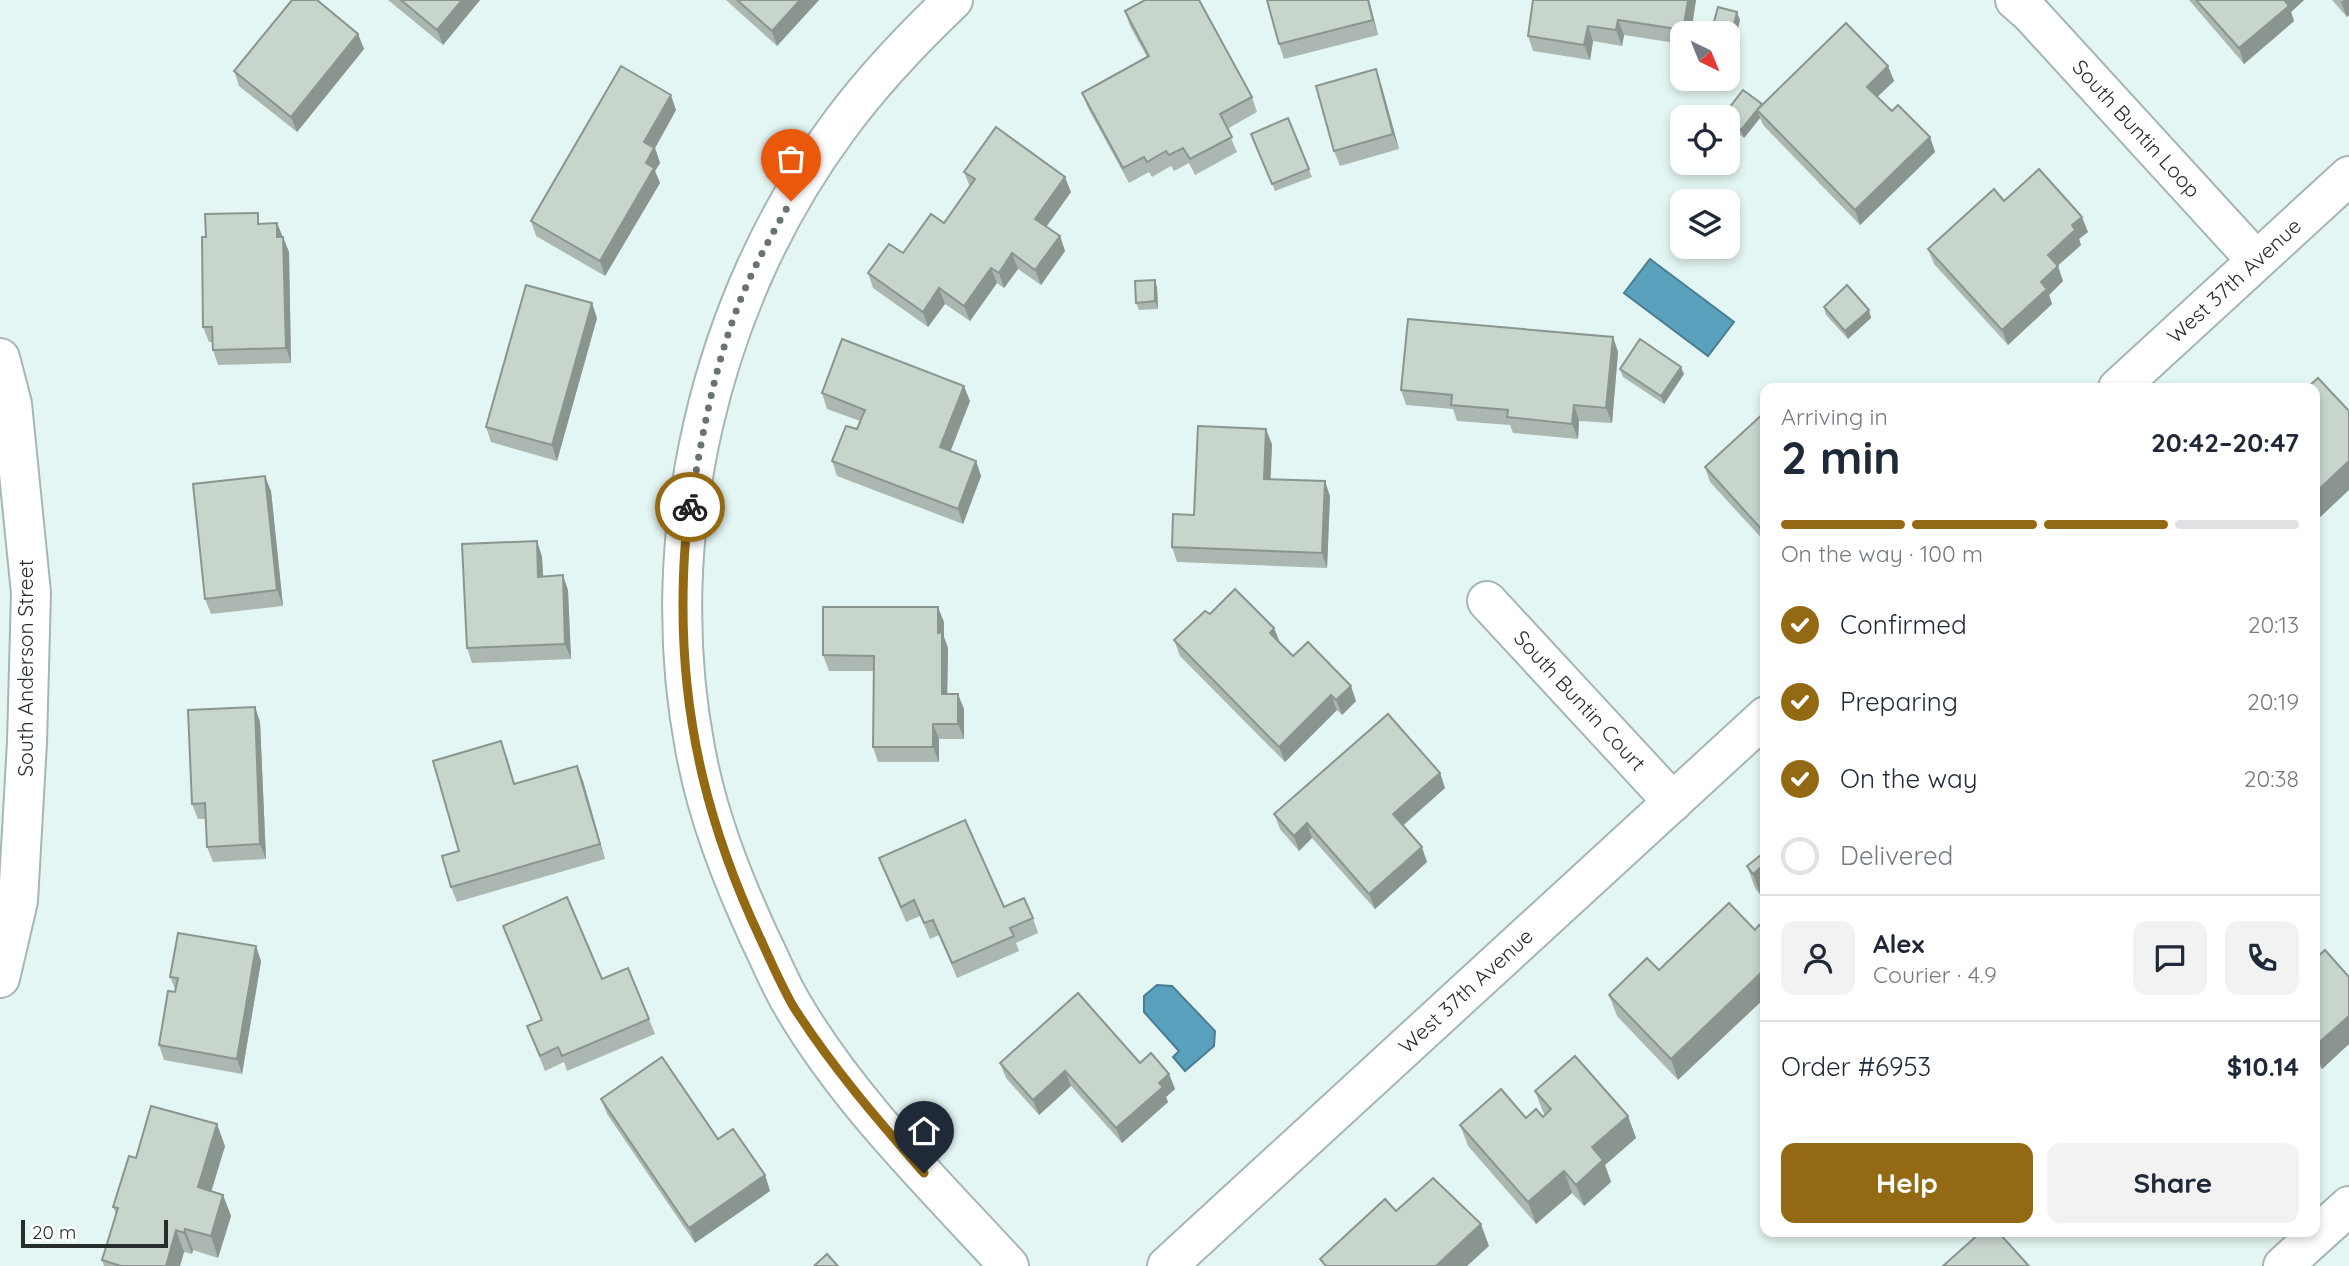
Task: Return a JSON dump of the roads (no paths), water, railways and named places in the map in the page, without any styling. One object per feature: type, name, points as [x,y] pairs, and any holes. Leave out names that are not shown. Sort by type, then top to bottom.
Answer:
[{"type":"street","points":[[953,0],[873,83],[836,129],[791,201],[748,283],[712,389],[688,516],[683,574],[685,677],[695,748],[714,824],[738,891],[792,1003],[856,1095],[1009,1266]]},
{"type":"street","name":"South Buntin Loop","points":[[2015,0],[2031,14],[2256,260]]},
{"type":"street","name":"West 37th Avenue","points":[[2123,383],[2349,176]]},
{"type":"street","name":"South Anderson Street","points":[[0,358],[12,404],[31,593],[27,742],[18,901],[0,978]]},
{"type":"street","name":"South Buntin Court","points":[[1487,601],[1673,802]]},
{"type":"street","name":"West 37th Avenue","points":[[1167,1266],[1760,722]]},
{"type":"street","points":[[2320,1233],[2349,1206]]},
{"type":"street","points":[[2284,1266],[2315,1237]]},
{"type":"water","points":[[1650,259],[1734,322],[1708,356],[1624,293]]},
{"type":"water","points":[[1157,985],[1172,986],[1215,1031],[1214,1046],[1185,1071],[1173,1057],[1179,1051],[1144,1012],[1144,996]]}]
